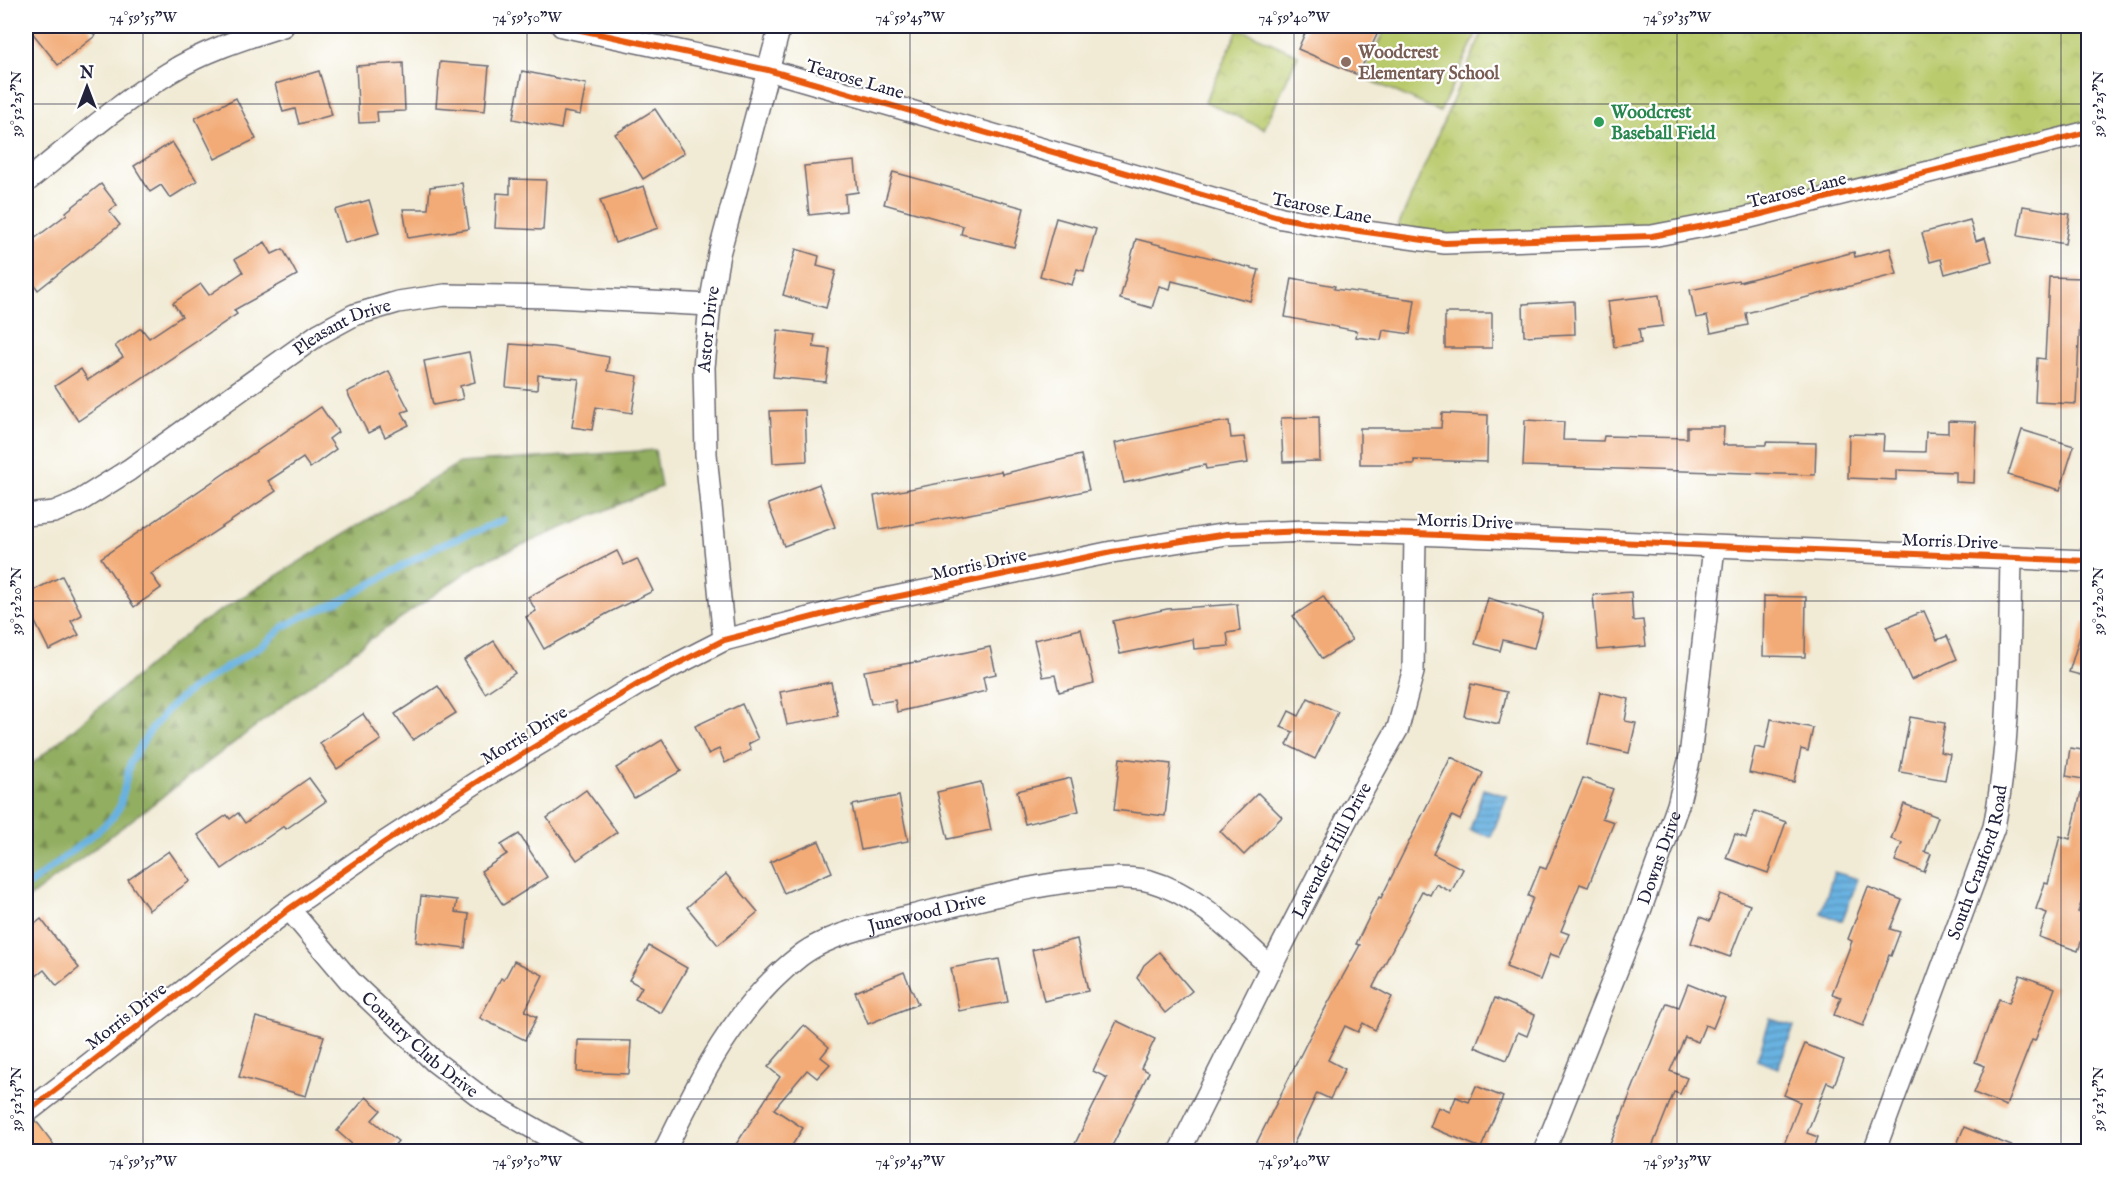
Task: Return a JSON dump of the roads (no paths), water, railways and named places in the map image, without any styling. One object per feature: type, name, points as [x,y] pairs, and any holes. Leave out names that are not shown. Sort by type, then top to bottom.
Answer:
[{"type":"main road","points":[[26,1136],[38,1152]]},
{"type":"street","points":[[26,182],[129,100],[170,72],[232,42],[284,26]]},
{"type":"street","name":"Tearose Lane","points":[[562,26],[768,70],[1282,218],[1444,243],[1652,236],[1746,218],[2088,132]]},
{"type":"street","name":"Astor Drive","points":[[724,640],[706,454],[704,367],[710,305],[719,254],[780,26]]},
{"type":"street","name":"Pleasant Drive","points":[[26,515],[54,512],[78,502],[129,470],[319,334],[354,315],[398,302],[445,295],[553,297],[710,305]]},
{"type":"street","name":"Morris Drive","points":[[26,1113],[289,909],[385,842],[486,776],[640,683],[724,640],[871,602],[1112,552],[1227,534],[1307,531],[1415,534],[2088,561]]},
{"type":"street","name":"Lavender Hill Drive","points":[[1179,1152],[1350,813],[1398,728],[1413,672],[1415,534]]},
{"type":"street","name":"Downs Drive","points":[[1544,1152],[1635,925],[1678,805],[1690,756],[1714,547]]},
{"type":"street","name":"South Cranford Road","points":[[1874,1152],[1994,827],[2001,791],[2008,723],[2011,558]]},
{"type":"street","name":"Junewood Drive","points":[[664,1152],[695,1088],[720,1045],[745,1010],[771,981],[801,955],[830,940],[867,927],[1073,880],[1128,879],[1172,888],[1196,901],[1271,967]]},
{"type":"street","name":"Country Club Drive","points":[[289,909],[350,981],[435,1062],[486,1101],[575,1152]]},
{"type":"water","points":[[1483,789],[1507,796],[1491,837],[1470,830]]},
{"type":"water","points":[[1834,872],[1858,879],[1842,921],[1821,913]]},
{"type":"water","points":[[1770,1019],[1794,1026],[1778,1068],[1757,1060]]},
{"type":"waterway","points":[[26,887],[113,817],[120,806],[130,763],[149,732],[171,706],[189,691],[264,644],[283,627],[341,601],[436,547],[504,520]]},
{"type":"place","name":"Woodcrest Elementary School","points":[[1346,62]]},
{"type":"place","name":"Woodcrest Baseball Field","points":[[1599,122]]}]
